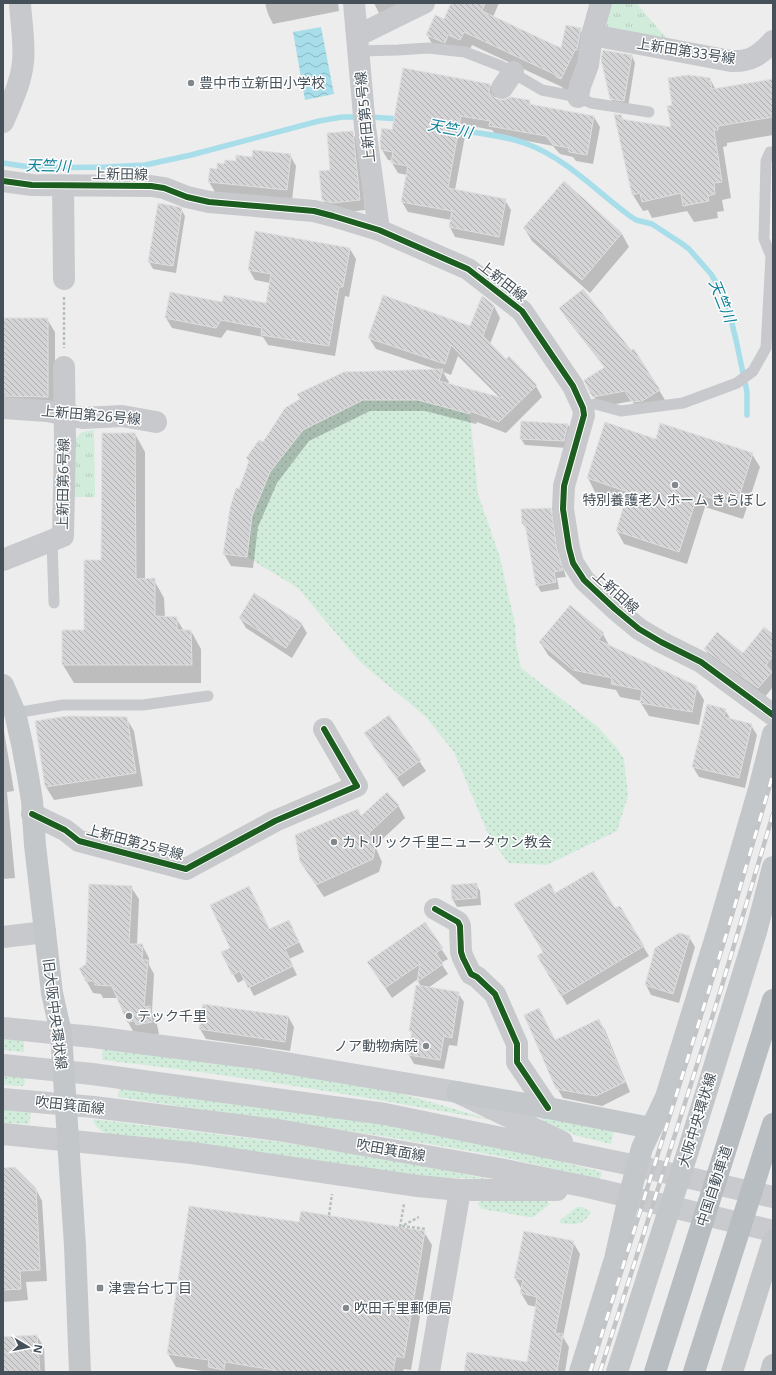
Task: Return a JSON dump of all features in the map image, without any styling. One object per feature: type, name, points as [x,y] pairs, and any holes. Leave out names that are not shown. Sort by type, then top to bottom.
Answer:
[{"type":"highway","name":"中国自動車道","points":[[655,1372],[773,1000]]},
{"type":"highway","points":[[694,1372],[773,1124]]},
{"type":"main road","name":"旧大阪中央環状線","points":[[3,685],[14,713],[22,744],[32,814],[52,993],[61,1033],[75,1246],[80,1372]]},
{"type":"main road","points":[[580,1372],[615,1259],[638,1199],[637,1166],[642,1148],[666,1097],[718,930],[759,789],[773,734]]},
{"type":"main road","name":"大阪中央環状線","points":[[617,1372],[686,1159],[756,932],[773,867]]},
{"type":"main road","points":[[3,1028],[61,1033],[256,1058],[548,1108],[651,1128]]},
{"type":"main road","points":[[3,1065],[92,1074],[385,1114],[637,1166],[773,1197]]},
{"type":"main road","points":[[457,1092],[593,1157]]},
{"type":"main road","name":"吹田箕面線","points":[[3,1099],[94,1107],[278,1130],[500,1169],[592,1188],[773,1231]]},
{"type":"main road","points":[[3,1134],[192,1153],[391,1183],[460,1190],[552,1190],[592,1188]]},
{"type":"main road","points":[[732,1372],[773,1241]]},
{"type":"main road","points":[[771,1372],[773,1365]]},
{"type":"street","points":[[3,122],[18,84],[23,64],[24,54],[20,3]]},
{"type":"street","name":"上新田第5号線","points":[[354,3],[365,118],[379,230]]},
{"type":"street","points":[[358,43],[424,3]]},
{"type":"street","points":[[578,97],[580,86],[588,65],[592,35],[601,3]]},
{"type":"street","name":"上新田第33号線","points":[[592,35],[740,61],[754,57],[773,40]]},
{"type":"street","name":"上新田線","points":[[3,181],[32,185],[159,187],[187,197],[202,200],[262,208],[314,211],[379,230],[468,269],[522,311],[573,386],[583,408],[584,415],[564,486],[562,509],[573,563],[584,580],[615,610],[639,629],[701,662],[773,715]]},
{"type":"street","points":[[63,186],[64,279]]},
{"type":"street","name":"上新田第6号線","points":[[3,560],[63,536],[64,357]]},
{"type":"street","name":"上新田第26号線","points":[[3,408],[47,411],[83,418],[122,416],[156,422]]},
{"type":"street","name":"上新田第25号線","points":[[32,814],[65,830],[79,841],[186,869],[275,822],[357,786],[324,729]]},
{"type":"street","points":[[435,909],[458,922],[460,926],[461,952],[463,958],[471,974],[477,977],[495,994],[517,1044],[517,1062],[548,1108]]},
{"type":"street","points":[[3,937],[45,932]]},
{"type":"street","points":[[429,1372],[460,1190]]},
{"type":"lane","points":[[358,43],[398,50],[428,48],[449,49],[475,55],[508,80],[542,90],[578,97],[591,103],[649,112]]},
{"type":"lane","points":[[583,408],[595,404],[621,411],[683,403],[737,383],[753,371],[766,348],[770,256],[764,239],[766,161],[770,152],[773,152]]},
{"type":"lane","points":[[52,540],[54,603]]},
{"type":"lane","points":[[14,713],[63,704],[142,705],[208,696]]},
{"type":"path","points":[[64,306],[64,357]]},
{"type":"path","points":[[329,1215],[333,1189]]},
{"type":"path","points":[[402,1226],[400,1227],[405,1200]]},
{"type":"path","points":[[402,1226],[419,1217]]},
{"type":"path","points":[[402,1226],[426,1229]]},
{"type":"green space","points":[[608,3],[636,3],[669,41],[606,29],[602,22]]},
{"type":"green space","points":[[363,399],[418,400],[470,414],[478,494],[500,558],[515,624],[516,644],[521,668],[597,726],[617,748],[624,759],[628,796],[617,831],[547,865],[508,863],[488,834],[454,752],[425,716],[360,662],[298,588],[247,557],[252,516],[270,472],[303,430]]},
{"type":"green space","points":[[94,430],[95,497],[72,497],[72,442],[82,432]]},
{"type":"green space","points":[[3,1038],[24,1040],[24,1052],[3,1050]]},
{"type":"green space","points":[[103,1048],[326,1079],[403,1094],[492,1120],[249,1079],[102,1060]]},
{"type":"green space","points":[[3,1072],[24,1075],[25,1082],[23,1086],[3,1085]]},
{"type":"green space","points":[[120,1087],[397,1126],[536,1155],[602,1172],[600,1179],[493,1155],[382,1136],[118,1097]]},
{"type":"green space","points":[[3,1110],[31,1112],[29,1124],[3,1123]]},
{"type":"green space","points":[[544,1115],[614,1130],[611,1144],[578,1136],[545,1123],[541,1119]]},
{"type":"green space","points":[[93,1119],[281,1142],[407,1163],[489,1179],[431,1177],[106,1134],[96,1126]]},
{"type":"green space","points":[[487,1199],[545,1200],[550,1204],[533,1217],[529,1217],[482,1209],[477,1203]]},
{"type":"green space","points":[[577,1207],[582,1207],[591,1212],[585,1220],[578,1224],[560,1223],[559,1221]]},
{"type":"water","points":[[321,27],[334,94],[305,100],[293,32]]},
{"type":"building","points":[[451,3],[485,3],[482,11],[561,48],[566,25],[581,28],[577,50],[575,50],[561,79],[556,77],[556,75],[464,32],[460,40],[448,35],[445,43],[426,35],[435,15],[444,19]]},
{"type":"building","points":[[603,50],[632,55],[624,101],[610,99],[601,59]]},
{"type":"building","points":[[403,68],[490,84],[489,93],[495,98],[501,100],[510,97],[530,100],[529,104],[594,116],[587,155],[569,152],[569,148],[553,145],[546,136],[489,126],[490,121],[461,116],[448,188],[506,199],[499,237],[449,227],[452,211],[401,202],[408,166],[391,163],[393,152],[381,150],[380,142],[382,128],[392,130]]},
{"type":"building","points":[[689,75],[710,78],[712,89],[773,79],[773,117],[718,126],[718,130],[714,130],[722,182],[714,183],[715,194],[708,196],[709,201],[683,206],[681,193],[642,202],[640,193],[632,195],[614,114],[622,115],[621,119],[671,127],[667,106],[672,105],[668,78]]},
{"type":"building","points":[[353,131],[360,200],[332,203],[322,200],[319,171],[330,170],[327,133]]},
{"type":"building","points":[[253,150],[291,154],[287,190],[208,182],[210,168],[217,169],[217,163],[224,164],[225,160],[236,161],[236,155],[252,157]]},
{"type":"building","points":[[564,181],[622,233],[582,280],[523,228]]},
{"type":"building","points":[[158,203],[182,208],[173,266],[148,262]]},
{"type":"building","points":[[255,231],[350,248],[343,287],[339,287],[329,346],[261,335],[262,328],[221,320],[216,328],[165,318],[170,292],[222,302],[224,295],[266,303],[271,274],[248,270]]},
{"type":"building","points":[[583,289],[631,350],[634,349],[660,390],[642,401],[632,402],[625,391],[593,397],[584,380],[605,367],[559,308]]},
{"type":"building","points":[[383,295],[470,326],[482,296],[494,305],[483,336],[506,359],[509,356],[537,385],[499,422],[470,411],[470,414],[418,400],[363,400],[303,430],[270,472],[252,516],[247,557],[223,554],[230,508],[236,488],[239,489],[249,461],[246,458],[259,440],[263,442],[285,408],[300,399],[297,394],[344,372],[443,369],[439,381],[503,398],[451,345],[445,364],[368,338]]},
{"type":"building","points":[[3,318],[48,318],[48,397],[3,396]]},
{"type":"building","points":[[521,421],[568,424],[564,441],[520,439]]},
{"type":"building","name":"特別養護老人ホーム きらぼし","points":[[605,422],[656,439],[660,423],[753,453],[736,506],[698,494],[679,552],[616,531],[628,492],[587,478]]},
{"type":"building","points":[[102,433],[135,433],[136,579],[155,578],[155,616],[177,617],[177,630],[191,630],[192,665],[62,665],[62,630],[84,630],[84,560],[101,560]]},
{"type":"building","points":[[551,508],[557,550],[563,570],[554,572],[556,582],[536,586],[525,524],[522,524],[521,509]]},
{"type":"building","points":[[254,593],[302,623],[286,648],[239,618]]},
{"type":"building","points":[[570,605],[604,633],[598,640],[697,686],[692,712],[640,703],[642,690],[611,684],[612,678],[573,670],[539,642]]},
{"type":"building","points":[[764,627],[773,634],[773,656],[766,665],[772,672],[758,688],[704,649],[717,632],[743,653]]},
{"type":"building","points":[[707,704],[726,709],[724,717],[752,724],[739,778],[692,767]]},
{"type":"building","points":[[389,715],[421,760],[396,778],[364,733]]},
{"type":"building","points":[[68,716],[127,717],[136,773],[45,787],[35,721]]},
{"type":"building","name":"カトリック千里ニュータウン教会","points":[[387,792],[399,805],[369,833],[375,848],[373,859],[316,885],[300,862],[295,835],[358,809],[361,816]]},
{"type":"building","points":[[593,871],[615,908],[620,906],[644,946],[561,996],[537,956],[543,952],[514,904],[550,883],[555,893]]},
{"type":"building","points":[[477,883],[477,898],[452,900],[451,885]]},
{"type":"building","points":[[89,884],[132,886],[129,944],[143,944],[142,960],[148,960],[144,1007],[150,1006],[152,1022],[136,1025],[135,1021],[127,1022],[112,986],[95,985],[95,981],[85,981],[85,974],[79,969],[86,964]]},
{"type":"building","points":[[249,886],[269,929],[289,920],[299,942],[285,949],[293,966],[248,988],[240,971],[232,975],[221,952],[230,948],[210,905]]},
{"type":"building","points":[[425,922],[443,948],[436,953],[443,964],[417,982],[420,964],[385,988],[367,962]]},
{"type":"building","points":[[679,933],[690,936],[673,994],[645,985],[655,948]]},
{"type":"building","points":[[416,985],[459,992],[452,1038],[444,1036],[440,1060],[408,1055],[412,1031],[409,1031]]},
{"type":"building","points":[[203,1004],[288,1016],[285,1042],[199,1029]]},
{"type":"building","points":[[539,1008],[555,1040],[599,1019],[625,1082],[596,1096],[556,1089],[524,1015]]},
{"type":"building","points":[[15,1167],[36,1188],[40,1270],[20,1271],[21,1289],[3,1290],[3,1168]]},
{"type":"building","points":[[189,1206],[299,1222],[301,1211],[425,1231],[404,1358],[396,1356],[393,1372],[274,1372],[274,1370],[225,1362],[224,1370],[208,1367],[209,1360],[167,1354]]},
{"type":"building","points":[[524,1231],[574,1241],[555,1333],[563,1334],[557,1372],[464,1372],[467,1352],[527,1362],[537,1297],[520,1293],[523,1280],[514,1278]]},
{"type":"building","points":[[37,1335],[40,1372],[3,1372],[3,1337]]},
{"type":"waterway","name":"天竺川","points":[[3,163],[36,168],[145,165],[191,155],[319,121],[342,117],[360,117]]},
{"type":"waterway","name":"天竺川","points":[[369,117],[400,119]]},
{"type":"waterway","name":"天竺川","points":[[452,129],[509,138],[542,150],[581,176],[630,216],[636,220],[652,224],[689,249],[711,274],[721,291],[729,311],[747,392],[747,415]]},
{"type":"railway","points":[[590,1372],[727,932],[773,774]]},
{"type":"railway","points":[[600,1372],[721,989],[773,814]]},
{"type":"cycle path","points":[[3,181],[32,185],[151,186],[164,188],[187,197],[209,202],[314,211],[379,230],[468,269],[522,311],[573,386],[583,408],[584,415],[564,486],[563,509],[569,548],[573,563],[584,580],[639,629],[701,662],[773,715]]},
{"type":"cycle path","points":[[32,814],[65,830],[79,841],[186,869],[275,821],[357,786],[324,729]]},
{"type":"cycle path","points":[[435,909],[458,922],[460,926],[461,952],[463,958],[471,974],[477,977],[495,994],[517,1044],[517,1062],[548,1108]]},
{"type":"place","name":"豊中市立新田小学校","points":[[191,83]]},
{"type":"place","name":"特別養護老人ホーム きらぼし","points":[[675,485]]},
{"type":"place","name":"カトリック千里ニュータウン教会","points":[[334,842]]},
{"type":"place","name":"テック千里","points":[[129,1016]]},
{"type":"place","name":"ノア動物病院","points":[[426,1046]]},
{"type":"place","name":"津雲台七丁目","points":[[100,1288]]},
{"type":"place","name":"吹田千里郵便局","points":[[346,1308]]}]
